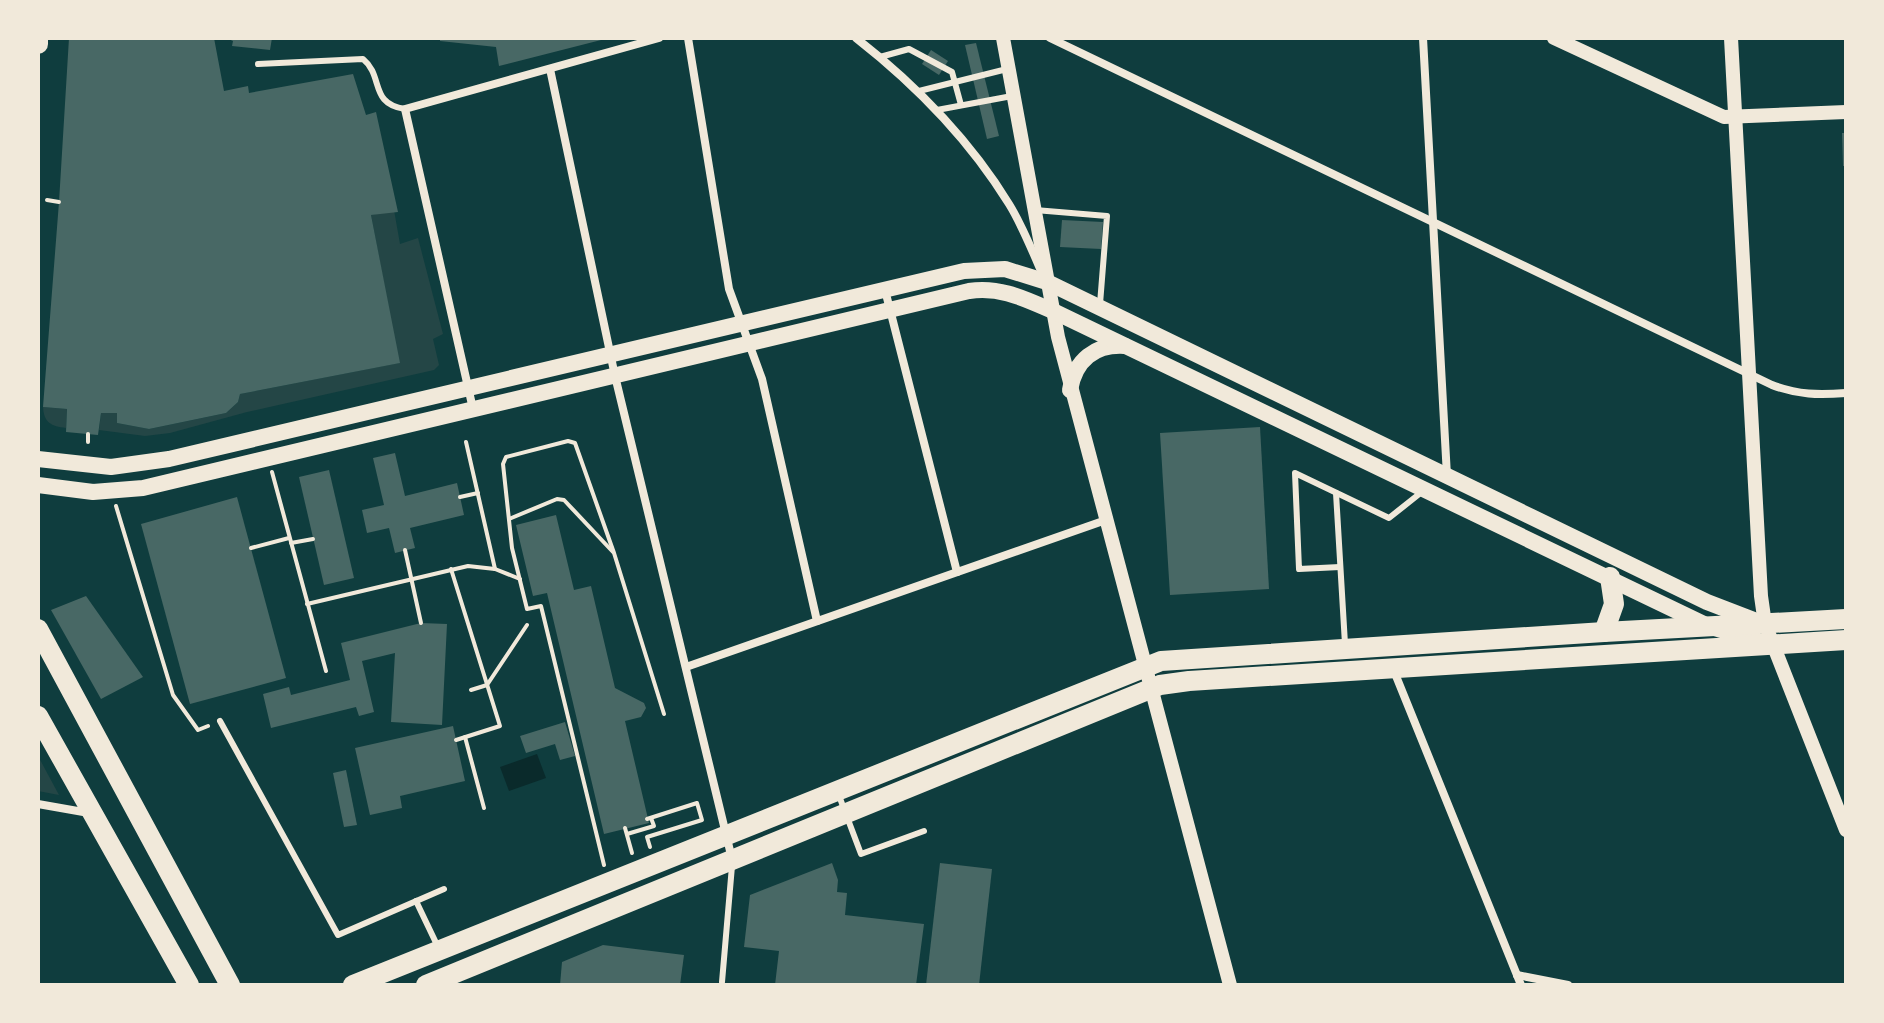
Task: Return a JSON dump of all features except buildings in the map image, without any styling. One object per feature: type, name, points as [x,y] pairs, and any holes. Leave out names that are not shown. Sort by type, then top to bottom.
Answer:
[{"type":"main road","points":[[38,38],[38,44]]},
{"type":"main road","points":[[38,459],[89,466],[133,465],[984,268],[1014,270],[1047,282],[1767,634]]},
{"type":"main road","points":[[38,485],[112,492],[143,488],[981,289],[1002,291],[1053,311],[1708,626]]},
{"type":"main road","points":[[1070,390],[1076,370],[1088,356],[1103,348],[1125,346]]},
{"type":"main road","points":[[319,424],[324,446]]},
{"type":"main road","points":[[1426,489],[1447,476]]},
{"type":"main road","points":[[1604,632],[1614,604],[1610,577]]},
{"type":"main road","points":[[426,985],[1151,688],[1189,681],[1393,668],[1767,634],[1846,619]]},
{"type":"main road","points":[[353,985],[1161,661],[1708,626],[1846,640]]},
{"type":"main road","points":[[38,629],[230,985]]},
{"type":"main road","points":[[38,716],[189,985]]},
{"type":"street","points":[[473,410],[405,109],[659,38]]},
{"type":"street","points":[[688,38],[729,289],[762,379],[817,621]]},
{"type":"street","points":[[856,38],[937,110],[1004,196],[1047,282]]},
{"type":"street","points":[[1003,38],[1033,210],[1070,390],[1230,985]]},
{"type":"street","points":[[1050,38],[1749,374],[1791,392],[1811,395],[1846,393]]},
{"type":"street","points":[[1423,38],[1447,476]]},
{"type":"street","points":[[1554,38],[1700,108],[1735,118],[1846,112]]},
{"type":"street","points":[[1731,38],[1767,634],[1846,830]]},
{"type":"street","points":[[550,69],[610,355],[733,859]]},
{"type":"street","points":[[885,290],[957,572]]},
{"type":"street","points":[[686,667],[1106,520]]},
{"type":"street","points":[[1393,668],[1521,985]]},
{"type":"street","points":[[38,804],[94,814]]},
{"type":"street","points":[[1517,975],[1568,985]]},
{"type":"lane","points":[[880,57],[909,49],[952,72],[961,105]]},
{"type":"lane","points":[[258,64],[363,59],[369,65],[383,100],[392,107],[405,109]]},
{"type":"lane","points":[[919,91],[1007,69]]},
{"type":"lane","points":[[937,110],[1012,96]]},
{"type":"lane","points":[[1033,210],[1107,216],[1100,308]]},
{"type":"lane","points":[[1340,567],[1299,569],[1295,473],[1389,518],[1426,489]]},
{"type":"lane","points":[[1336,493],[1345,648]]},
{"type":"lane","points":[[220,721],[338,935],[444,889]]},
{"type":"lane","points":[[837,791],[861,854],[924,831]]},
{"type":"lane","points":[[722,982],[733,859]]},
{"type":"lane","points":[[416,901],[440,951]]},
{"type":"path","points":[[47,200],[59,202]]},
{"type":"path","points":[[88,434],[88,442]]},
{"type":"path","points":[[608,883],[541,606],[527,609],[509,519],[503,464],[506,457],[572,441],[577,446],[664,714]]},
{"type":"path","points":[[466,442],[495,569]]},
{"type":"path","points":[[268,459],[326,671]]},
{"type":"path","points":[[112,492],[173,695],[198,730],[220,721]]},
{"type":"path","points":[[460,497],[478,493]]},
{"type":"path","points":[[509,519],[557,499],[564,500],[614,553]]},
{"type":"path","points":[[251,548],[313,539]]},
{"type":"path","points":[[405,550],[421,623]]},
{"type":"path","points":[[307,604],[468,566],[495,569],[520,579]]},
{"type":"path","points":[[451,569],[500,726],[456,740]]},
{"type":"path","points":[[471,690],[487,685],[527,625]]},
{"type":"path","points":[[465,737],[484,808]]},
{"type":"path","points":[[627,834],[654,826],[649,818],[697,803],[702,820],[647,837]]},
{"type":"shaded area","points":[[394,210],[400,244],[418,238],[443,334],[433,339],[439,365],[434,370],[247,412],[170,433],[145,436],[99,430],[101,413],[117,413],[117,423],[149,429],[226,413],[238,402],[240,394],[399,363],[371,215]]},
{"type":"shaded area","points":[[43,407],[67,409],[66,428],[49,423]]},
{"type":"shaded area","points":[[537,754],[546,778],[509,791],[500,767]]},
{"type":"shaded area","points":[[38,756],[59,795],[38,791]]}]
